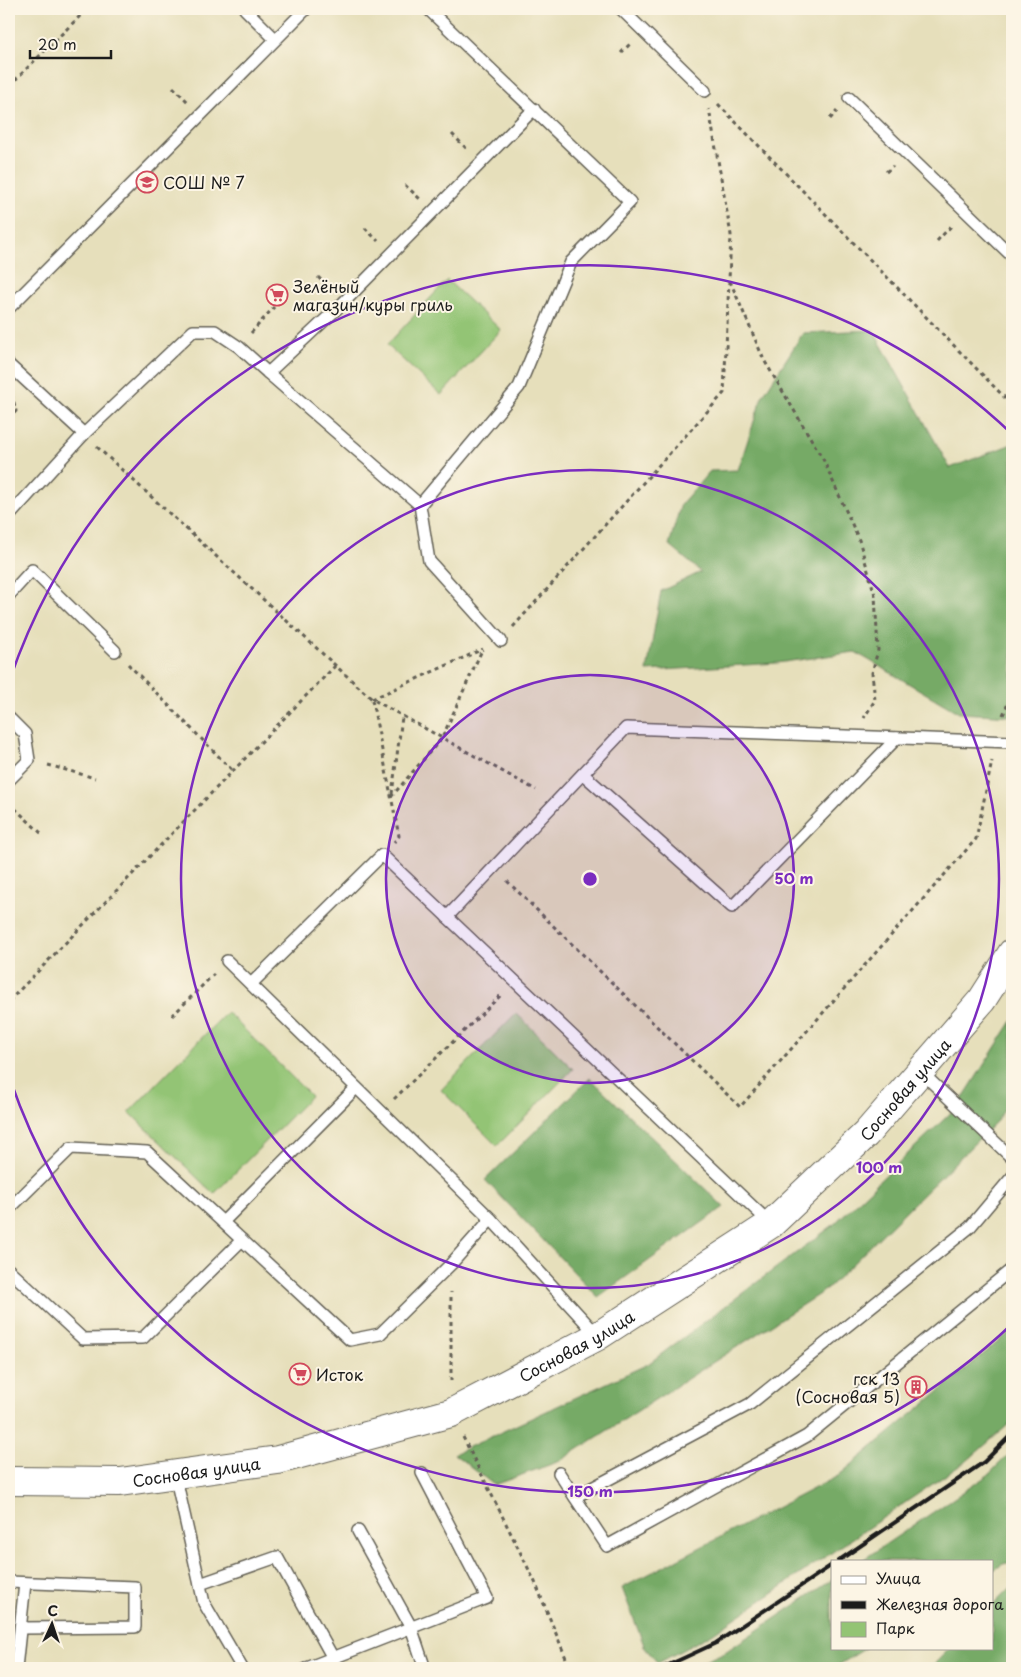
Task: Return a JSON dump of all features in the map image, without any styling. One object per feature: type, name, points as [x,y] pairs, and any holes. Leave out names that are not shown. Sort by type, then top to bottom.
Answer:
[{"type":"street","name":"Сосновая улица","points":[[9,1481],[120,1482],[278,1460],[451,1413],[598,1336],[771,1224],[866,1134],[982,1000],[1012,953]]},
{"type":"lane","points":[[245,9],[275,39]]},
{"type":"lane","points":[[9,308],[306,9]]},
{"type":"lane","points":[[420,506],[519,387],[572,262],[630,202],[428,9]]},
{"type":"lane","points":[[622,9],[705,91]]},
{"type":"lane","points":[[849,98],[1012,256]]},
{"type":"lane","points":[[268,373],[343,303],[534,109]]},
{"type":"lane","points":[[9,516],[84,434],[192,331],[215,331],[239,347],[420,506],[429,561],[500,641]]},
{"type":"lane","points":[[9,365],[84,434]]},
{"type":"lane","points":[[9,595],[32,570],[115,651]]},
{"type":"lane","points":[[9,718],[25,734],[29,760],[9,780]]},
{"type":"lane","points":[[448,917],[626,728],[1012,742]]},
{"type":"lane","points":[[583,774],[732,907],[897,738]]},
{"type":"lane","points":[[251,984],[382,856],[771,1224]]},
{"type":"lane","points":[[227,961],[491,1220],[598,1336]]},
{"type":"lane","points":[[920,1072],[1012,1158]]},
{"type":"lane","points":[[223,1222],[356,1088]]},
{"type":"lane","points":[[9,1209],[71,1148],[148,1152],[350,1340],[380,1334],[451,1264],[491,1220]]},
{"type":"lane","points":[[575,1498],[750,1404],[970,1227],[1012,1177]]},
{"type":"lane","points":[[9,1270],[83,1338],[144,1338],[242,1240]]},
{"type":"lane","points":[[559,1473],[607,1546],[807,1436],[1012,1269]]},
{"type":"lane","points":[[307,1668],[487,1598],[422,1473]]},
{"type":"lane","points":[[175,1474],[204,1603],[242,1668]]},
{"type":"lane","points":[[358,1531],[411,1628],[423,1663]]},
{"type":"lane","points":[[200,1584],[277,1557],[333,1658]]},
{"type":"lane","points":[[9,1582],[135,1587],[135,1627],[21,1628]]},
{"type":"lane","points":[[16,1668],[25,1583]]},
{"type":"path","points":[[9,86],[82,14]]},
{"type":"path","points":[[372,699],[500,641],[724,393],[731,236],[705,91]]},
{"type":"path","points":[[705,91],[1012,405]]},
{"type":"path","points":[[729,280],[764,360],[823,459],[859,540],[875,595],[878,650],[872,673],[874,700],[860,725]]},
{"type":"path","points":[[239,347],[274,307]]},
{"type":"path","points":[[9,419],[16,411],[11,388]]},
{"type":"path","points":[[84,434],[372,699],[536,790]]},
{"type":"path","points":[[392,797],[442,738],[482,649]]},
{"type":"path","points":[[115,651],[232,771]]},
{"type":"path","points":[[9,1001],[335,666]]},
{"type":"path","points":[[1003,715],[1012,694]]},
{"type":"path","points":[[372,699],[399,836],[382,856]]},
{"type":"path","points":[[392,797],[402,716]]},
{"type":"path","points":[[494,869],[740,1107],[976,839],[996,741]]},
{"type":"path","points":[[29,760],[96,778]]},
{"type":"path","points":[[9,803],[42,834]]},
{"type":"path","points":[[172,1016],[227,961]]},
{"type":"path","points":[[381,1112],[515,981]]},
{"type":"path","points":[[451,1264],[451,1413],[535,1582],[570,1668]]},
{"type":"green space","points":[[447,280],[501,330],[441,395],[387,345]]},
{"type":"green space","points":[[873,330],[950,468],[1012,444],[1012,716],[959,713],[855,652],[777,663],[647,671],[661,591],[701,572],[669,545],[681,504],[710,471],[738,470],[762,397],[803,333]]},
{"type":"green space","points":[[227,1012],[311,1096],[214,1194],[129,1112]]},
{"type":"green space","points":[[516,1013],[573,1069],[497,1146],[441,1090]]},
{"type":"green space","points":[[1012,1021],[1012,1098],[997,1121],[827,1289],[560,1461],[494,1485],[454,1454],[648,1364],[832,1226],[957,1107]]},
{"type":"green space","points":[[590,1078],[724,1207],[598,1297],[485,1180]]},
{"type":"green space","points":[[1012,1330],[1012,1420],[1008,1425],[968,1460],[712,1634],[658,1663],[645,1648],[622,1588],[838,1476]]},
{"type":"green space","points":[[1012,1451],[1012,1562],[1003,1564],[994,1570],[994,1560],[862,1560],[988,1475]]},
{"type":"green space","points":[[831,1581],[831,1650],[863,1650],[834,1668],[689,1668],[725,1652]]},
{"type":"green space","points":[[1012,1586],[1012,1668],[930,1668],[948,1650],[994,1650],[994,1604]]},
{"type":"railway","points":[[839,1560],[984,1462],[1012,1434]]},
{"type":"railway","points":[[662,1668],[716,1643],[831,1566]]},
{"type":"place","name":"СОШ № 7","points":[[147,182]]},
{"type":"place","name":"Зелёный магазин/куры гриль","points":[[277,295]]},
{"type":"place","name":"Исток","points":[[300,1374]]},
{"type":"place","name":"гск 13 (Сосновая 5)","points":[[916,1387]]}]
